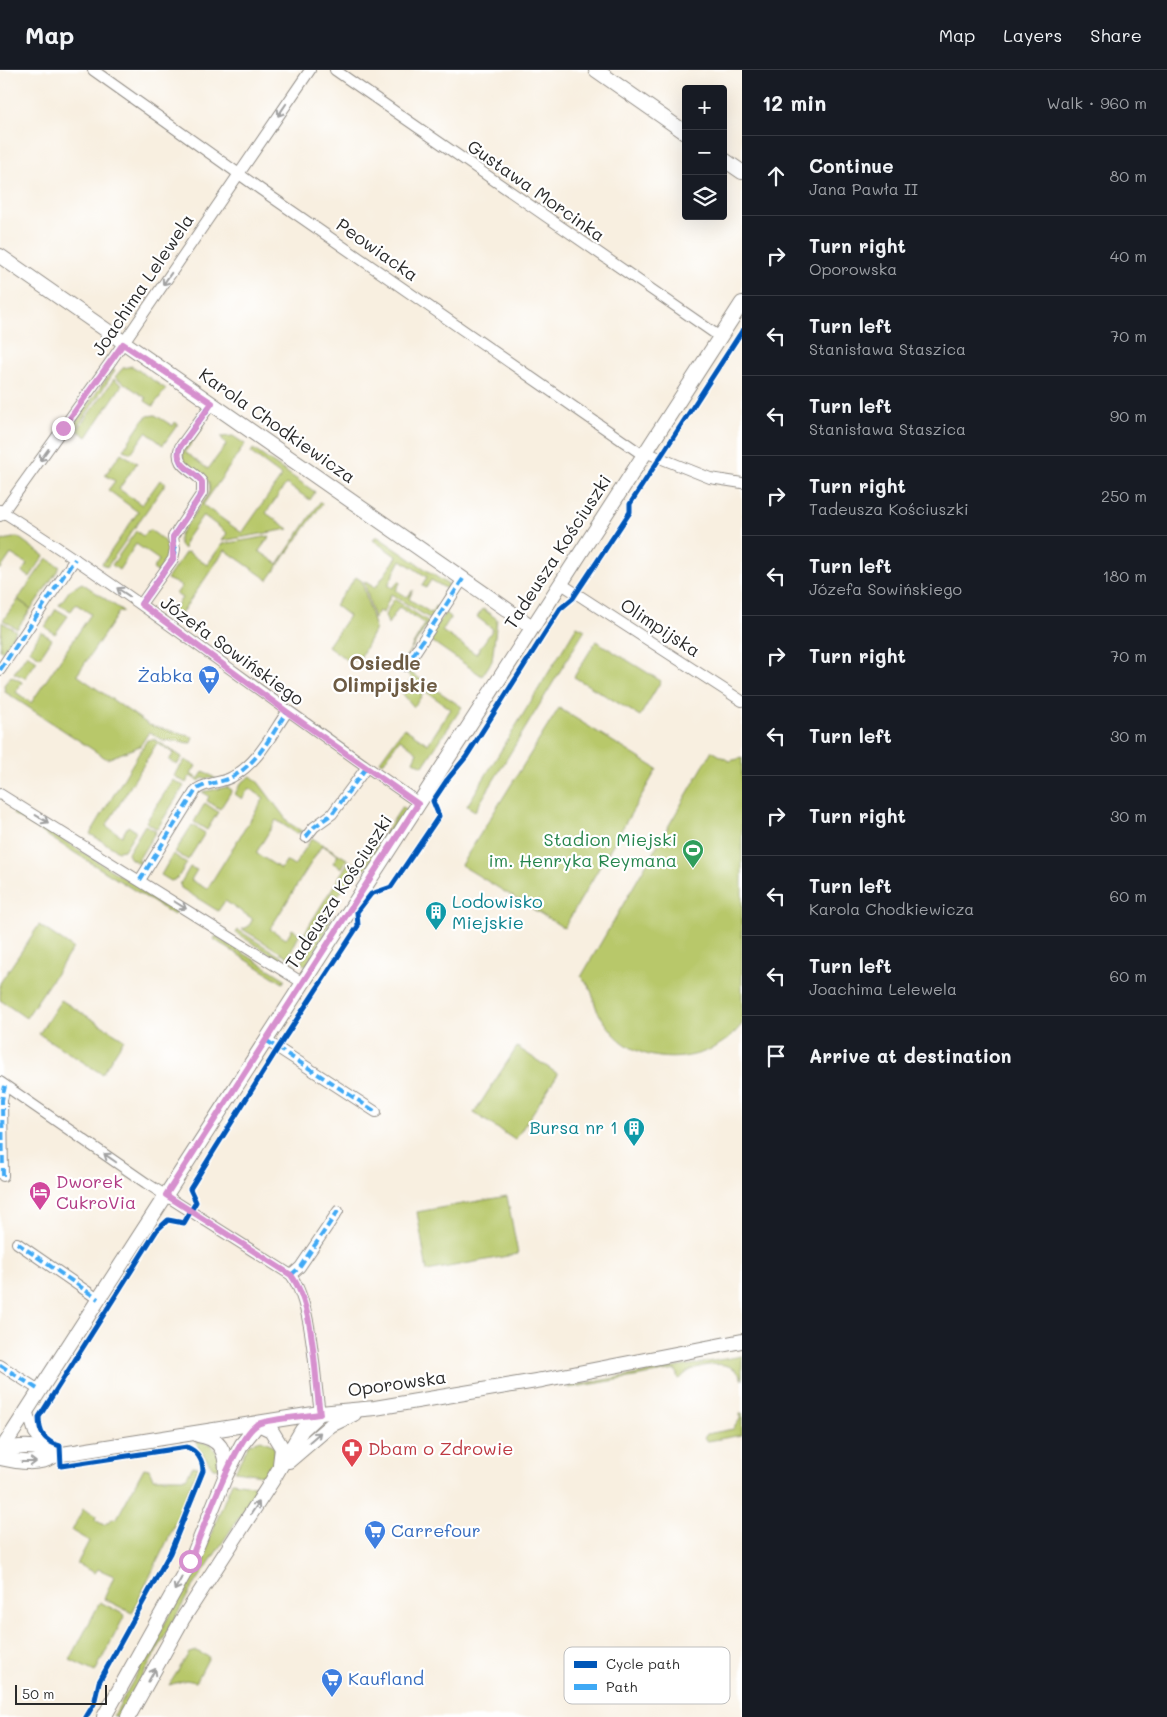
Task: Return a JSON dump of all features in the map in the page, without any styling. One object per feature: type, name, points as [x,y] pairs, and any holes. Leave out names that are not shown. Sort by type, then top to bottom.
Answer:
[{"type":"street","name":"Peowiacka","points":[[93,70],[238,174],[644,454],[710,478],[742,483]]},
{"type":"street","name":"Joachima Lelewela","points":[[1,512],[123,344],[310,70]]},
{"type":"street","name":"Gustawa Morcinka","points":[[335,70],[720,337]]},
{"type":"street","points":[[596,70],[682,130]]},
{"type":"street","points":[[727,162],[742,172]]},
{"type":"street","name":"Karola Chodkiewicza","points":[[0,256],[123,344],[212,403],[532,627]]},
{"type":"street","name":"Tadeusza Kościuszki","points":[[0,1451],[267,1041],[303,982],[742,303]]},
{"type":"street","points":[[141,604],[171,563],[175,552],[173,537],[202,493],[202,482],[181,465],[178,454],[180,447],[212,403]]},
{"type":"street","name":"Józefa Sowińskiego","points":[[1,512],[141,604],[287,712],[418,804]]},
{"type":"street","points":[[0,670],[75,559]]},
{"type":"street","points":[[406,666],[463,579]]},
{"type":"street","name":"Olimpijska","points":[[560,583],[742,701]]},
{"type":"street","points":[[140,880],[196,790],[201,786],[223,782],[250,766],[287,712]]},
{"type":"street","points":[[306,837],[314,827],[332,814],[366,768]]},
{"type":"street","points":[[0,794],[303,982]]},
{"type":"street","points":[[267,1041],[376,1112]]},
{"type":"street","points":[[2,1084],[166,1195],[291,1275],[298,1284],[308,1323],[320,1414],[302,1430],[279,1470],[200,1590],[128,1717]]},
{"type":"street","points":[[2,1084],[3,1176]]},
{"type":"street","points":[[291,1275],[300,1267],[338,1211]]},
{"type":"street","points":[[17,1243],[98,1299]]},
{"type":"street","name":"Oporowska","points":[[0,1451],[25,1447],[51,1452],[191,1434],[320,1414],[376,1408],[542,1380],[742,1342]]},
{"type":"street","points":[[0,1365],[39,1390]]},
{"type":"street","points":[[279,1470],[331,1425],[344,1417],[376,1408]]},
{"type":"street","points":[[26,1410],[34,1433],[51,1452]]},
{"type":"street","points":[[104,1717],[190,1561],[226,1475],[242,1444],[258,1424],[270,1430],[282,1448],[279,1470]]},
{"type":"street","points":[[191,1434],[208,1436],[219,1443],[226,1457],[226,1475]]},
{"type":"street","name":"Oporowska","points":[[0,1458],[35,1462],[50,1460],[51,1452]]},
{"type":"green space","points":[[132,366],[166,389],[153,406],[145,401],[146,398],[115,377],[123,368]]},
{"type":"green space","points":[[113,369],[115,371],[74,432],[70,430]]},
{"type":"green space","points":[[114,379],[122,385],[87,437],[77,430]]},
{"type":"green space","points":[[155,415],[173,426],[175,422],[178,424],[163,445],[146,432],[131,453],[123,450],[144,419]]},
{"type":"green space","points":[[202,424],[203,427],[185,452],[208,469],[226,445],[221,437],[233,436],[245,444],[203,505],[242,533],[282,476],[251,453],[253,449],[315,492],[310,500],[286,484],[266,513],[289,529],[222,541],[227,533],[203,515],[185,541],[184,549],[182,547],[179,542],[180,534],[208,495],[210,488],[206,478],[183,459],[183,451]]},
{"type":"green space","points":[[121,453],[137,463],[119,489],[142,505],[160,480],[166,483],[107,567],[102,564],[138,512],[108,490],[115,481],[105,475]]},
{"type":"green space","points":[[320,502],[322,504],[268,580],[225,550],[178,618],[171,613],[182,598],[176,594],[182,586],[167,579],[185,553],[188,552],[207,565],[222,544],[270,536],[259,551],[278,564]]},
{"type":"green space","points":[[150,530],[163,540],[168,548],[167,559],[159,573],[153,569],[159,560],[136,544],[119,570],[112,565],[136,531],[143,536]]},
{"type":"green space","points":[[18,537],[44,556],[30,577],[22,572],[27,564],[11,554],[0,570],[0,545],[3,540]]},
{"type":"green space","points":[[375,537],[378,537],[453,588],[447,597],[442,598],[447,589],[431,580],[426,588],[422,585],[427,577],[401,560],[388,585],[393,588],[399,581],[400,583],[396,590],[407,597],[413,590],[409,599],[431,613],[436,606],[438,611],[432,620],[391,594],[383,613],[379,611],[374,619],[364,581],[375,588],[397,557],[373,540]]},
{"type":"green space","points":[[47,558],[60,567],[31,609],[18,599]]},
{"type":"green space","points":[[356,577],[362,581],[375,629],[359,660],[347,660],[328,646],[349,616],[335,605]]},
{"type":"green space","points":[[82,583],[123,611],[119,612],[77,675],[149,725],[193,737],[191,743],[163,740],[149,732],[140,746],[107,759],[5,692],[4,685],[11,676],[22,682],[16,692],[31,703],[91,614],[76,604],[71,611],[59,605],[70,590]]},
{"type":"green space","points":[[394,599],[429,622],[406,657],[425,624],[399,607],[388,624],[385,615]]},
{"type":"green space","points":[[18,600],[31,609],[17,629],[3,620]]},
{"type":"green space","points":[[56,609],[68,616],[55,634],[45,627]]},
{"type":"green space","points":[[483,609],[497,619],[492,661],[482,676],[430,640],[408,671],[462,707],[423,766],[413,761],[417,752],[400,739],[383,763],[380,761],[404,728],[428,744],[451,709],[425,691],[414,707],[402,693],[412,678],[406,672],[445,613],[451,617],[442,631],[476,654],[493,629],[477,617]]},
{"type":"green space","points":[[2,622],[16,631],[2,652],[0,650]]},
{"type":"green space","points":[[577,626],[585,630],[475,811],[467,806]]},
{"type":"green space","points":[[41,632],[52,639],[40,657],[29,650]]},
{"type":"green space","points":[[596,641],[661,681],[640,716],[574,677]]},
{"type":"green space","points":[[27,654],[37,661],[25,678],[14,673]]},
{"type":"green space","points":[[559,708],[657,769],[564,928],[461,865]]},
{"type":"green space","points":[[154,739],[182,757],[177,765],[169,760],[174,753],[157,743],[106,826],[122,836],[128,826],[136,831],[124,850],[118,851],[90,834],[147,740]]},
{"type":"green space","name":"Stadion Miejski im. Henryka Reymana","points":[[712,751],[729,761],[742,758],[742,1024],[730,1037],[715,1047],[698,1054],[661,1057],[643,1053],[627,1045],[613,1033],[597,1010],[590,988],[581,977]]},
{"type":"green space","points":[[185,760],[196,766],[191,774],[198,779],[204,771],[216,779],[203,778],[199,781],[190,776],[186,783],[174,776]]},
{"type":"green space","points":[[251,776],[258,782],[289,823],[303,832],[296,833],[276,820],[256,853],[281,869],[286,861],[294,866],[312,838],[347,859],[342,868],[333,863],[338,855],[322,845],[270,929],[286,939],[292,929],[300,934],[288,957],[242,929],[248,927],[253,919],[225,901],[218,911],[181,888],[180,884],[190,867],[197,870],[191,880],[207,889],[264,798],[249,788],[242,799],[235,794],[241,783]]},
{"type":"green space","points":[[173,780],[184,786],[157,829],[146,822]]},
{"type":"green space","points":[[227,787],[232,790],[220,809],[207,801],[209,796],[202,792]]},
{"type":"green space","points":[[205,803],[218,812],[207,830],[194,822]]},
{"type":"green space","points":[[402,807],[406,809],[405,813],[372,863],[358,874]]},
{"type":"green space","points":[[15,810],[177,911],[174,915],[13,814]]},
{"type":"green space","points":[[145,825],[156,831],[138,860],[145,865],[143,866],[130,858],[128,853]]},
{"type":"green space","points":[[192,825],[205,833],[188,860],[175,852]]},
{"type":"green space","points":[[173,854],[187,863],[177,879],[171,881],[161,875]]},
{"type":"green space","points":[[349,861],[358,867],[338,896],[330,892]]},
{"type":"green space","points":[[329,893],[338,898],[336,901],[333,899],[329,905],[332,907],[311,939],[304,934]]},
{"type":"green space","points":[[332,914],[324,937],[306,966],[301,962]]},
{"type":"green space","points":[[39,925],[73,948],[26,1018],[0,1000],[0,983]]},
{"type":"green space","points":[[238,930],[295,965],[293,968],[236,933]]},
{"type":"green space","points":[[216,936],[285,979],[283,983],[218,942],[214,939]]},
{"type":"green space","points":[[61,1000],[124,1039],[102,1074],[39,1034]]},
{"type":"green space","points":[[517,1047],[558,1074],[515,1140],[474,1113]]},
{"type":"green space","points":[[507,1196],[518,1254],[427,1271],[417,1212]]},
{"type":"green space","points":[[742,1356],[742,1380],[738,1373],[727,1366],[712,1365],[691,1370],[678,1379],[676,1370],[569,1388],[569,1386]]},
{"type":"green space","points":[[740,1413],[742,1413],[742,1435],[708,1441],[704,1438],[707,1434],[733,1429],[740,1419]]},
{"type":"green space","points":[[261,1440],[273,1445],[276,1453],[274,1465],[268,1476],[235,1471],[249,1444]]},
{"type":"green space","points":[[197,1441],[211,1444],[219,1457],[220,1468],[213,1468],[198,1448]]},
{"type":"green space","points":[[193,1466],[198,1467],[170,1535],[132,1613],[104,1599],[114,1576],[98,1569],[95,1573],[77,1564],[89,1541],[72,1531],[83,1509],[96,1516],[95,1520],[104,1525],[117,1518],[144,1468],[149,1469],[153,1478],[186,1478]]},
{"type":"green space","points":[[232,1482],[260,1486],[189,1593],[120,1717],[113,1717],[203,1554]]},
{"type":"green space","points":[[100,1602],[125,1615],[95,1672],[70,1660]]},
{"type":"green space","points":[[196,1651],[209,1657],[196,1682],[186,1680],[169,1685],[189,1653]]},
{"type":"marked path","points":[[141,604],[173,559],[175,549],[173,537],[202,493],[202,482],[185,467],[179,459],[179,454],[180,447],[212,403]]},
{"type":"marked path","points":[[0,670],[75,559]]},
{"type":"marked path","points":[[406,666],[463,579]]},
{"type":"marked path","points":[[140,880],[196,790],[203,786],[223,781],[241,771],[257,756],[287,712]]},
{"type":"marked path","points":[[306,837],[314,827],[332,814],[366,768]]},
{"type":"marked path","points":[[267,1041],[376,1112]]},
{"type":"marked path","points":[[3,1176],[2,1100],[5,1086]]},
{"type":"marked path","points":[[291,1275],[300,1267],[338,1211]]},
{"type":"marked path","points":[[17,1243],[98,1299]]},
{"type":"marked path","points":[[0,1365],[39,1390]]},
{"type":"cycle path","points":[[86,1717],[94,1704],[99,1682],[170,1553],[203,1467],[196,1453],[187,1447],[61,1466],[60,1446],[46,1439],[41,1432],[39,1417],[157,1230],[168,1220],[184,1223],[196,1202],[190,1189],[278,1048],[358,926],[357,912],[371,894],[391,887],[439,816],[433,801],[466,757],[560,609],[573,598],[630,512],[630,504],[742,331]]},
{"type":"place","name":"Żabka","points":[[209,695]]},
{"type":"place","name":"Stadion Miejski im. Henryka Reymana","points":[[693,869]]},
{"type":"place","name":"Lodowisko Miejskie","points":[[436,931]]},
{"type":"place","name":"Bursa nr 1","points":[[634,1147]]},
{"type":"place","name":"Dworek CukroVia","points":[[40,1211]]},
{"type":"place","name":"Dbam o Zdrowie","points":[[352,1468]]},
{"type":"place","name":"Carrefour","points":[[375,1550]]},
{"type":"place","name":"Kaufland","points":[[332,1698]]},
{"type":"district","name":"Osiedle Olimpijskie","points":[[385,674]]},
{"type":"route","points":[[63,428],[123,344],[212,403],[180,447],[178,454],[181,465],[202,482],[202,493],[173,537],[175,552],[171,563],[141,604],[287,712],[418,804],[166,1195],[291,1275],[298,1284],[308,1323],[320,1414],[258,1424],[242,1444],[226,1475],[190,1561]]}]
